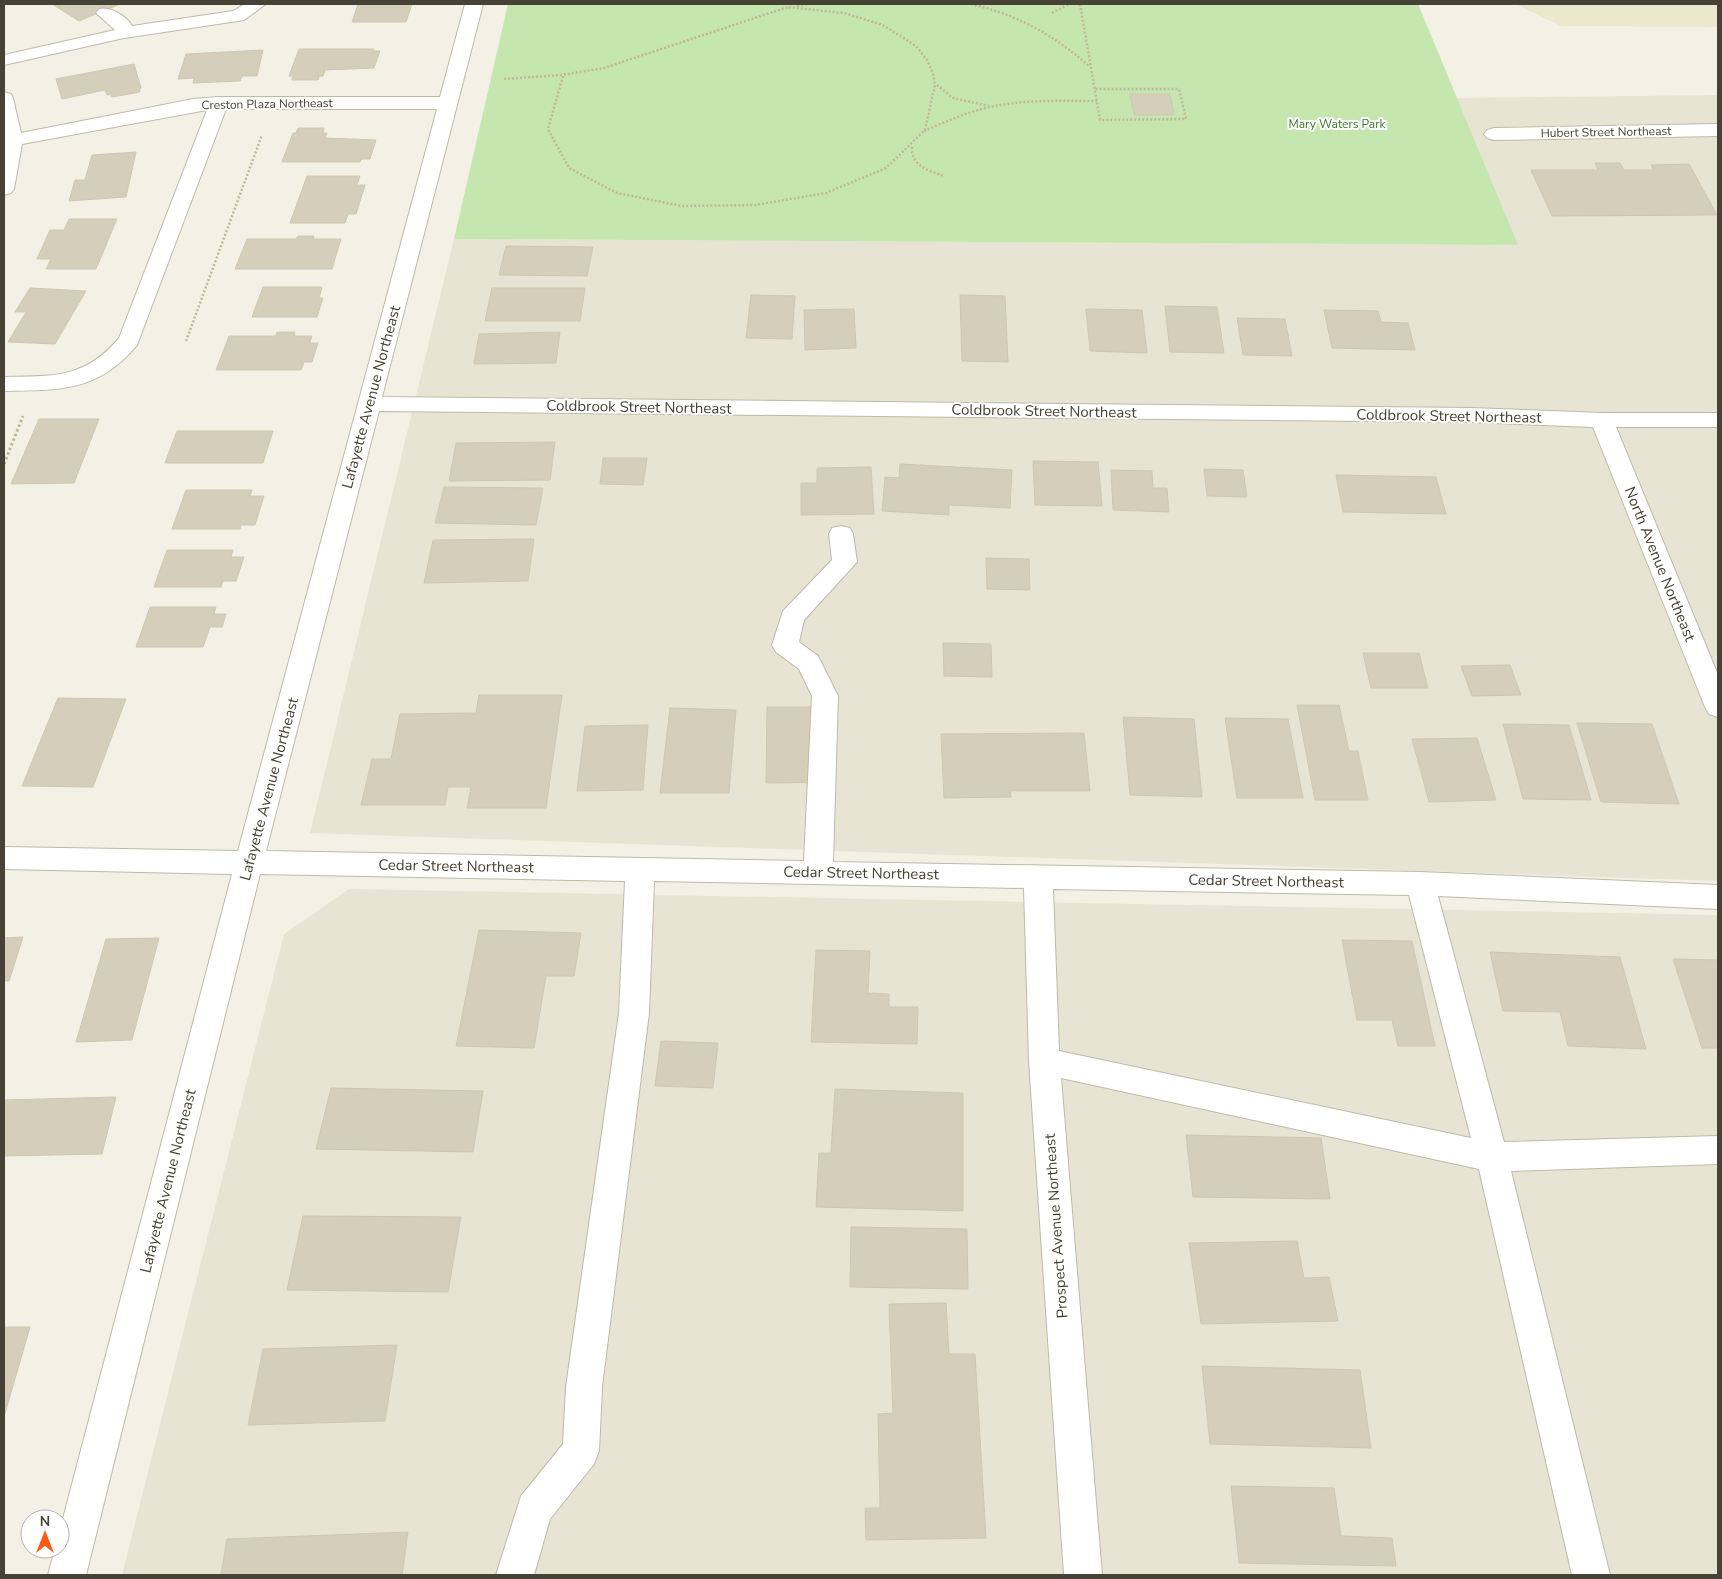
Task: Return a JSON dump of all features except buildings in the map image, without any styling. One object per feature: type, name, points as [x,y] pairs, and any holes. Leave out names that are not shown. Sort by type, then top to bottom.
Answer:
[{"type":"street","points":[[4,60],[124,33],[238,16],[257,4]]},
{"type":"street","name":"Lafayette Avenue Northeast","points":[[67,1575],[249,863],[474,4]]},
{"type":"street","points":[[105,13],[123,25],[124,33]]},
{"type":"street","points":[[4,98],[13,140],[4,189]]},
{"type":"street","points":[[4,384],[71,380],[95,373],[116,358],[128,340],[219,103]]},
{"type":"street","name":"Creston Plaza Northeast","points":[[13,140],[165,109],[219,103],[448,103]]},
{"type":"street","name":"Hubert Street Northeast","points":[[1494,134],[1718,130]]},
{"type":"street","name":"Coldbrook Street Northeast","points":[[370,404],[1470,415],[1602,420],[1718,420]]},
{"type":"street","name":"North Avenue Northeast","points":[[1602,420],[1718,707]]},
{"type":"street","points":[[818,872],[825,696],[809,664],[785,645],[792,617],[845,562],[841,534]]},
{"type":"street","name":"Cedar Street Northeast","points":[[4,858],[1420,884],[1718,897]]},
{"type":"street","points":[[515,1575],[534,1509],[581,1451],[584,1387],[634,1013],[640,870]]},
{"type":"street","name":"Prospect Avenue Northeast","points":[[1038,876],[1044,1061],[1083,1575]]},
{"type":"street","points":[[1420,884],[1492,1157],[1591,1575]]},
{"type":"street","points":[[1044,1061],[1492,1157],[1718,1150]]},
{"type":"path","points":[[504,79],[563,76],[618,64],[735,23],[787,7],[808,4]]},
{"type":"path","points":[[971,4],[1006,13],[1042,28],[1057,38],[1091,67]]},
{"type":"path","points":[[1052,13],[1069,4]]},
{"type":"path","points":[[1080,4],[1100,120],[1186,119],[1179,89],[1095,89]]},
{"type":"path","points":[[554,150],[558,158],[575,173],[592,184],[619,194],[680,205],[730,207],[804,199],[843,188],[892,163],[912,147],[924,131],[936,85],[932,68],[925,57],[902,36],[887,27],[831,11],[787,7]]},
{"type":"path","points":[[554,91],[563,76]]},
{"type":"path","points":[[936,85],[943,93],[979,105],[999,106]]},
{"type":"path","points":[[924,131],[982,109],[999,106],[1030,102],[1097,101]]},
{"type":"path","points":[[547,116],[549,142]]},
{"type":"path","points":[[186,341],[264,130]]},
{"type":"path","points":[[912,147],[912,157],[916,162],[944,176]]},
{"type":"path","points":[[4,464],[25,412]]},
{"type":"shaded area","points":[[1515,4],[1718,4],[1718,27],[1561,26]]},
{"type":"shaded area","points":[[1718,95],[1718,881],[310,833],[454,239],[1517,245],[1457,98]]},
{"type":"shaded area","points":[[349,889],[1718,915],[1718,1575],[122,1575],[284,934]]},
{"type":"green space","name":"Mary Waters Park","points":[[508,4],[1418,4],[1518,245],[454,239]]}]
